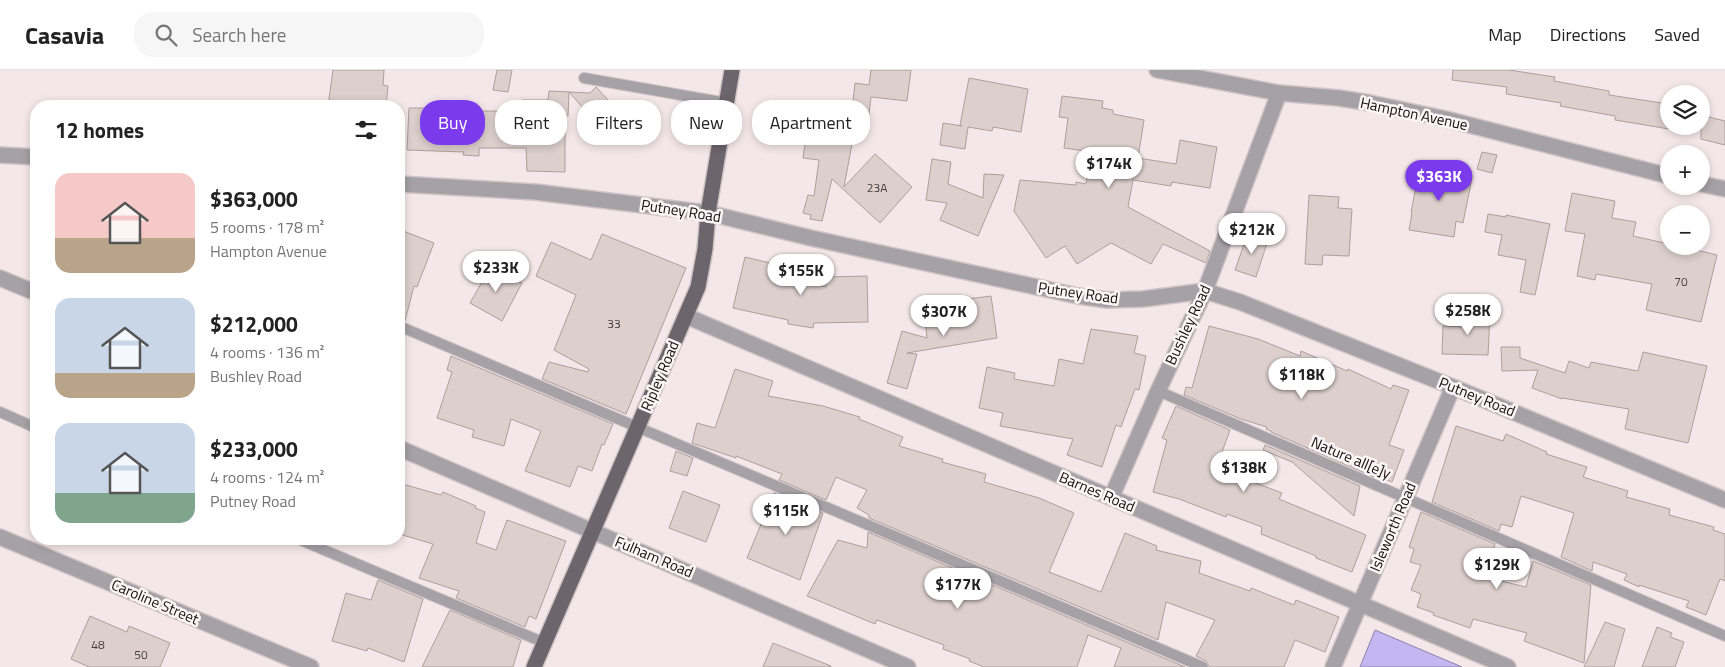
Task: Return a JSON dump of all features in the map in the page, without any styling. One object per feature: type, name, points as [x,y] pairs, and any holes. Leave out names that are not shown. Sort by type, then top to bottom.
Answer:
[{"type":"main road","name":"Ripley Road","points":[[727,100],[732,70]]},
{"type":"main road","name":"Ripley Road","points":[[534,667],[698,287],[720,145]]},
{"type":"street","name":"Hampton Avenue","points":[[1157,70],[1279,93],[1339,98],[1370,103],[1446,119],[1660,174]]},
{"type":"street","name":"Bushley Road","points":[[1111,498],[1205,291],[1279,93]]},
{"type":"street","points":[[0,155],[30,158]]},
{"type":"street","name":"Putney Road","points":[[405,184],[535,192],[708,213],[811,238],[1078,296],[1106,300],[1143,299],[1205,291],[1240,302],[1453,387],[1725,500]]},
{"type":"street","points":[[1710,186],[1725,190]]},
{"type":"street","points":[[0,278],[30,290]]},
{"type":"street","name":"Barnes Road","points":[[686,316],[1508,667]]},
{"type":"street","name":"Isleworth Road","points":[[1333,667],[1453,387]]},
{"type":"street","name":"Fulham Road","points":[[405,451],[908,667]]},
{"type":"street","name":"Caroline Street","points":[[0,537],[311,667]]},
{"type":"lane","points":[[584,78],[710,100]]},
{"type":"lane","points":[[405,329],[1203,667]]},
{"type":"lane","name":"Nature all[e]y","points":[[1158,391],[1725,636]]},
{"type":"lane","points":[[0,412],[30,425]]},
{"type":"lane","points":[[312,545],[545,643]]},
{"type":"shaded area","points":[[1375,630],[1462,667],[1360,667]]},
{"type":"building","points":[[333,70],[384,70],[383,85],[388,86],[387,100],[329,100]]},
{"type":"building","points":[[497,70],[512,70],[508,92],[493,90]]},
{"type":"building","points":[[871,70],[911,70],[907,101],[871,97],[870,105],[870,100],[853,100],[855,83],[869,85]]},
{"type":"building","points":[[1453,70],[1509,70],[1555,77],[1554,81],[1609,91],[1609,95],[1660,103],[1660,128],[1615,120],[1615,116],[1560,106],[1561,103],[1506,94],[1507,87],[1452,80]]},
{"type":"building","points":[[969,78],[1028,89],[1021,132],[993,127],[992,131],[968,127],[965,149],[940,145],[943,123],[962,126],[960,125]]},
{"type":"building","points":[[596,87],[608,100],[577,101],[569,92],[567,116],[567,100],[548,100],[549,91],[590,93]]},
{"type":"building","points":[[1062,96],[1103,101],[1102,108],[1113,110],[1113,114],[1144,120],[1138,158],[1176,164],[1180,140],[1217,147],[1210,188],[1172,182],[1171,186],[1133,180],[1128,207],[1210,251],[1206,263],[1163,244],[1151,264],[1111,243],[1077,264],[1065,246],[1046,258],[1014,211],[1020,180],[1076,185],[1076,182],[1086,184],[1092,152],[1064,148],[1068,118],[1059,117]]},
{"type":"building","points":[[409,108],[420,108],[420,145],[485,145],[485,111],[495,111],[495,145],[565,145],[565,172],[527,171],[526,148],[479,148],[479,156],[463,155],[464,152],[407,150]]},
{"type":"building","points":[[1710,117],[1725,121],[1725,145],[1701,139],[1701,135],[1710,135]]},
{"type":"building","points":[[805,145],[852,145],[844,187],[875,154],[912,187],[880,223],[832,179],[822,221],[810,219],[811,215],[803,213],[808,195],[814,196],[819,160],[803,158]]},
{"type":"building","points":[[1482,152],[1497,155],[1492,173],[1477,169]]},
{"type":"building","points":[[932,159],[951,162],[948,184],[983,198],[984,174],[1004,175],[978,236],[940,220],[947,203],[926,200]]},
{"type":"building","points":[[1420,167],[1472,178],[1463,223],[1456,221],[1454,237],[1409,230]]},
{"type":"building","points":[[1572,193],[1615,201],[1612,218],[1636,222],[1633,236],[1660,242],[1660,255],[1710,255],[1710,253],[1717,255],[1701,322],[1646,310],[1652,284],[1596,274],[1595,280],[1577,276],[1585,234],[1565,231]]},
{"type":"building","points":[[1309,195],[1339,197],[1338,208],[1352,209],[1349,256],[1323,255],[1322,265],[1305,264]]},
{"type":"building","points":[[1488,214],[1506,217],[1506,215],[1550,224],[1535,295],[1520,292],[1526,260],[1498,255],[1502,235],[1485,232]]},
{"type":"building","points":[[405,232],[434,243],[417,287],[414,286],[405,321]]},
{"type":"building","points":[[1248,233],[1268,240],[1256,277],[1235,270]]},
{"type":"building","points":[[602,234],[686,268],[626,414],[542,379],[549,362],[588,372],[589,369],[554,350],[576,295],[536,276],[551,242],[591,260]]},
{"type":"building","points":[[745,257],[787,267],[785,278],[826,287],[826,277],[867,276],[868,322],[814,323],[813,328],[788,324],[788,320],[733,308]]},
{"type":"building","points":[[491,266],[522,283],[502,321],[470,303]]},
{"type":"building","points":[[991,296],[997,338],[907,353],[917,354],[907,389],[887,383],[902,331],[927,338],[925,320],[970,313],[967,299]]},
{"type":"building","points":[[1464,313],[1490,314],[1488,355],[1442,354],[1443,326],[1464,327]]},
{"type":"building","points":[[1209,326],[1258,339],[1300,356],[1301,351],[1347,371],[1348,369],[1391,389],[1393,385],[1409,390],[1389,445],[1404,450],[1392,482],[1375,475],[1374,477],[1271,432],[1266,429],[1267,427],[1241,419],[1184,395],[1186,387],[1192,388]]},
{"type":"building","points":[[1091,329],[1138,336],[1134,353],[1146,356],[1139,390],[1135,389],[1121,427],[1116,425],[1102,467],[1067,455],[1073,439],[1000,426],[1003,413],[979,408],[987,367],[1015,373],[1014,379],[1054,386],[1059,359],[1083,364]]},
{"type":"building","points":[[1501,347],[1520,347],[1520,358],[1565,373],[1569,361],[1589,368],[1591,362],[1638,371],[1643,352],[1707,366],[1688,443],[1625,429],[1629,409],[1562,399],[1532,388],[1538,370],[1502,371]]},
{"type":"building","points":[[451,356],[613,424],[604,445],[602,444],[592,471],[578,466],[570,487],[525,471],[541,431],[511,419],[504,446],[472,437],[474,430],[437,418],[452,372],[447,370]]},
{"type":"building","points":[[735,369],[773,381],[768,396],[823,406],[860,417],[859,419],[903,437],[899,446],[943,459],[942,462],[986,474],[984,482],[1039,498],[1074,513],[1049,572],[1101,592],[1125,533],[1157,546],[1156,550],[1201,561],[1199,573],[1250,591],[1251,588],[1294,605],[1296,600],[1339,617],[1325,652],[1295,640],[1284,667],[1210,667],[1206,661],[1196,656],[1215,620],[1166,602],[1158,640],[869,518],[869,515],[857,508],[867,490],[836,477],[826,500],[779,480],[782,474],[736,456],[736,458],[692,443],[697,423],[715,428]]},
{"type":"building","points":[[1176,406],[1230,430],[1217,466],[1282,493],[1279,499],[1366,535],[1352,572],[1261,534],[1262,527],[1227,514],[1226,517],[1179,499],[1153,492],[1167,440],[1162,438]]},
{"type":"building","points":[[1456,426],[1503,441],[1506,434],[1547,452],[1546,454],[1587,467],[1583,477],[1628,491],[1626,497],[1670,509],[1669,515],[1714,527],[1713,530],[1725,534],[1725,581],[1720,579],[1706,615],[1686,607],[1689,601],[1639,585],[1639,587],[1624,580],[1627,574],[1593,562],[1592,571],[1561,557],[1574,513],[1521,496],[1512,527],[1501,524],[1499,531],[1432,502]]},
{"type":"building","points":[[1265,445],[1360,486],[1354,516],[1292,462],[1263,450]]},
{"type":"building","points":[[676,451],[693,458],[687,476],[670,471]]},
{"type":"building","points":[[405,485],[441,495],[443,492],[476,506],[475,508],[485,512],[476,543],[496,550],[507,520],[566,541],[536,619],[529,616],[525,627],[456,598],[459,591],[419,578],[433,544],[405,536]]},
{"type":"building","points":[[683,491],[720,505],[706,542],[669,528]]},
{"type":"building","points":[[774,493],[823,513],[800,580],[747,558]]},
{"type":"building","points":[[1421,512],[1495,544],[1488,570],[1491,571],[1488,578],[1526,587],[1533,561],[1591,585],[1584,663],[1524,641],[1527,633],[1473,619],[1470,628],[1433,615],[1434,613],[1417,607],[1421,594],[1411,590],[1421,565],[1410,562],[1414,549],[1409,547]]},
{"type":"building","points":[[868,532],[1185,667],[1114,667],[1121,648],[1088,635],[1077,667],[984,667],[969,661],[970,659],[943,649],[944,645],[877,620],[875,624],[807,596],[838,540],[867,548]]},
{"type":"building","points":[[378,580],[423,599],[404,662],[368,648],[367,651],[332,641],[346,593],[371,600]]},
{"type":"building","points":[[450,610],[521,640],[513,667],[422,667]]},
{"type":"building","points":[[90,616],[127,632],[129,626],[170,643],[160,667],[89,667],[71,659]]},
{"type":"building","points":[[1605,622],[1625,629],[1614,667],[1584,667]]},
{"type":"building","points":[[1657,627],[1672,633],[1670,637],[1684,642],[1675,667],[1642,667]]},
{"type":"building","points":[[773,643],[831,666],[831,667],[763,667]]}]
